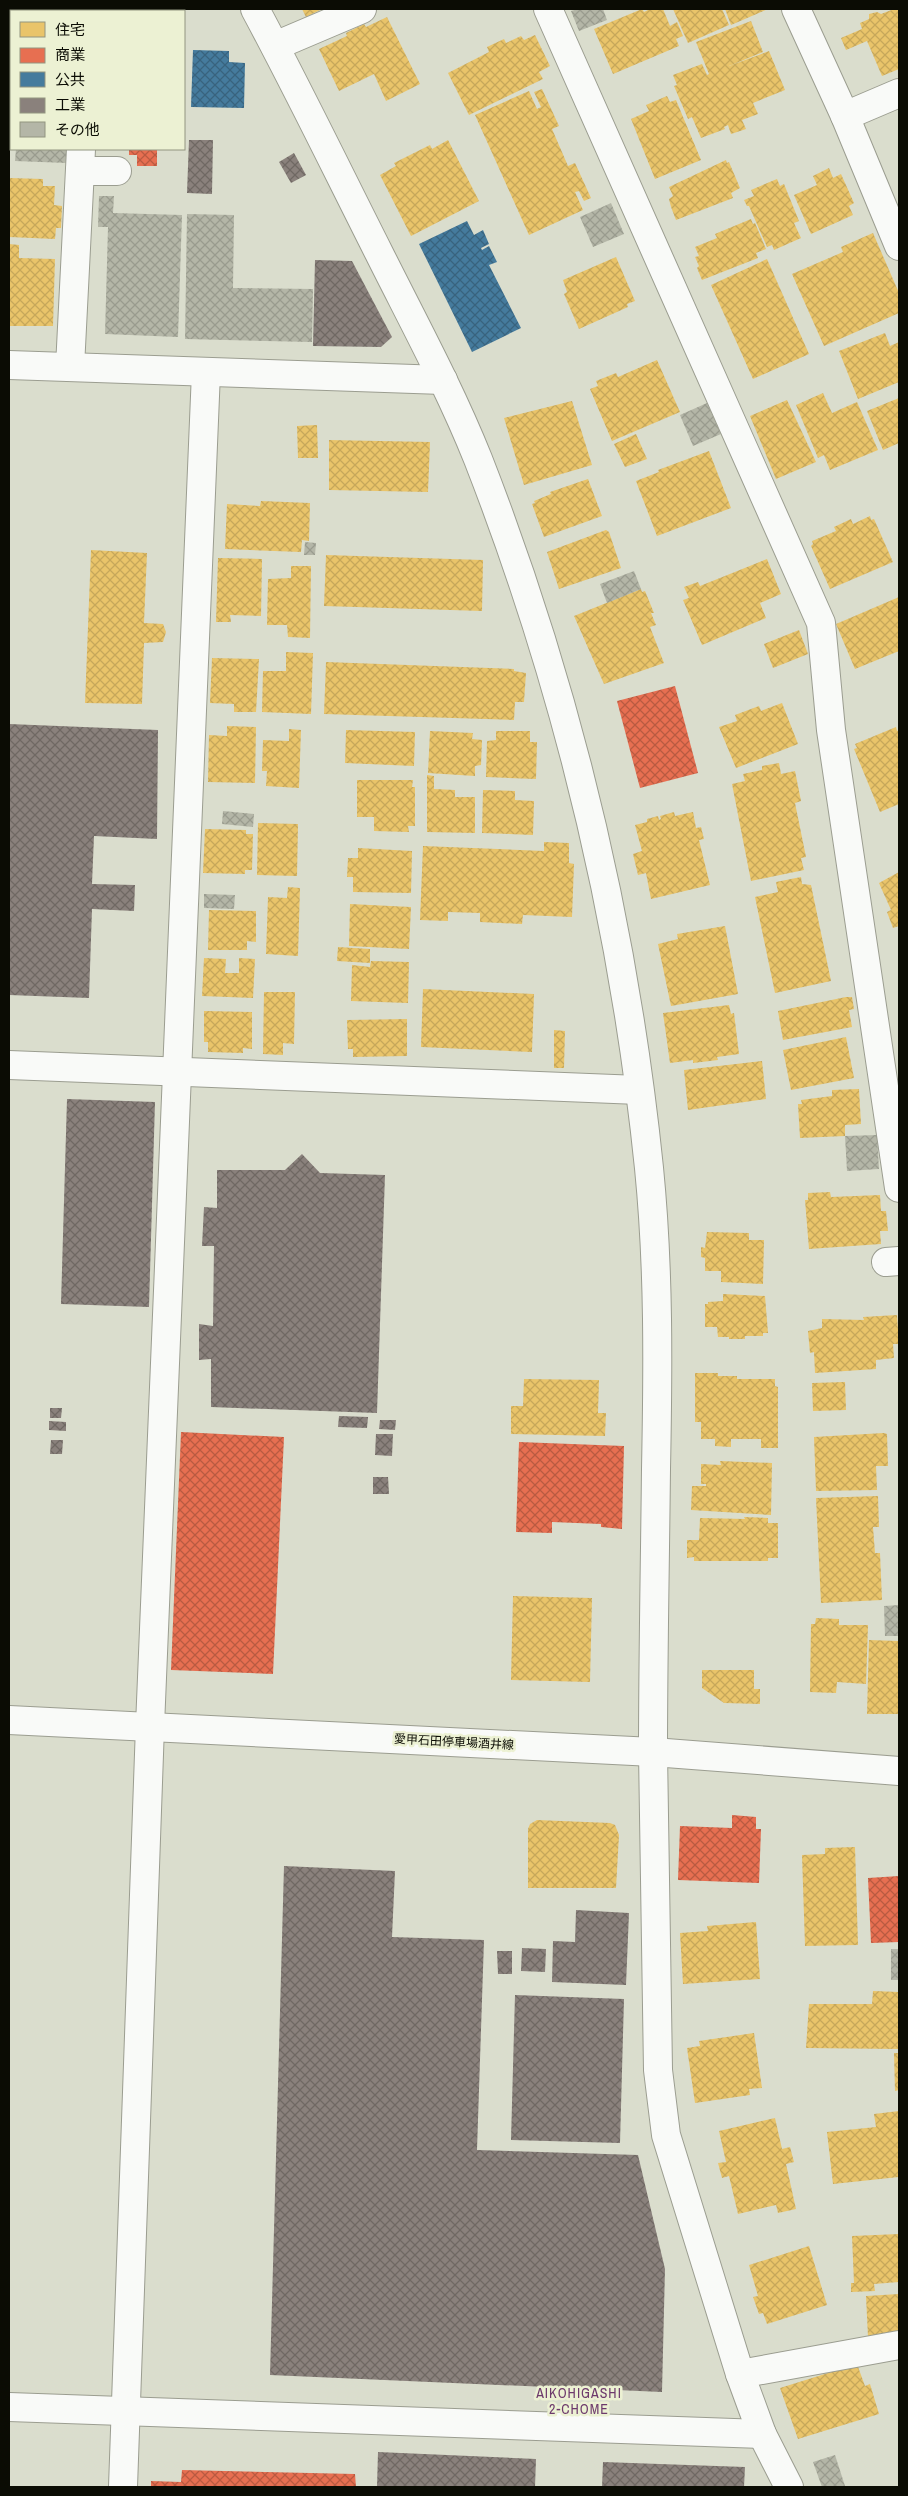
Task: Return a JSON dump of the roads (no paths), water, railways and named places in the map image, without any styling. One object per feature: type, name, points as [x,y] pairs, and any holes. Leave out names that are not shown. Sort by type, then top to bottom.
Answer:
[{"type":"street","points":[[255,9],[442,380],[476,454],[506,534],[545,652],[576,764],[607,890],[624,978],[649,1171],[658,1322],[652,1752],[658,2070],[666,2135],[740,2374],[762,2434],[789,2487]]},
{"type":"street","points":[[275,46],[362,9]]},
{"type":"street","points":[[548,9],[822,623],[831,730],[899,1188]]},
{"type":"street","points":[[796,9],[845,116],[899,246]]},
{"type":"street","points":[[845,116],[899,93]]},
{"type":"street","points":[[70,366],[80,160],[117,171]]},
{"type":"street","points":[[9,365],[442,380]]},
{"type":"street","points":[[123,2487],[150,1726],[206,372]]},
{"type":"street","points":[[9,1065],[639,1090]]},
{"type":"street","name":"愛甲石田停車場酒井線","points":[[9,1720],[652,1752],[899,1771]]},
{"type":"street","points":[[740,2374],[899,2345]]},
{"type":"street","points":[[9,2407],[762,2434]]},
{"type":"district","name":"AIKOHIGASHI 2-CHOME","points":[[579,2402]]}]
